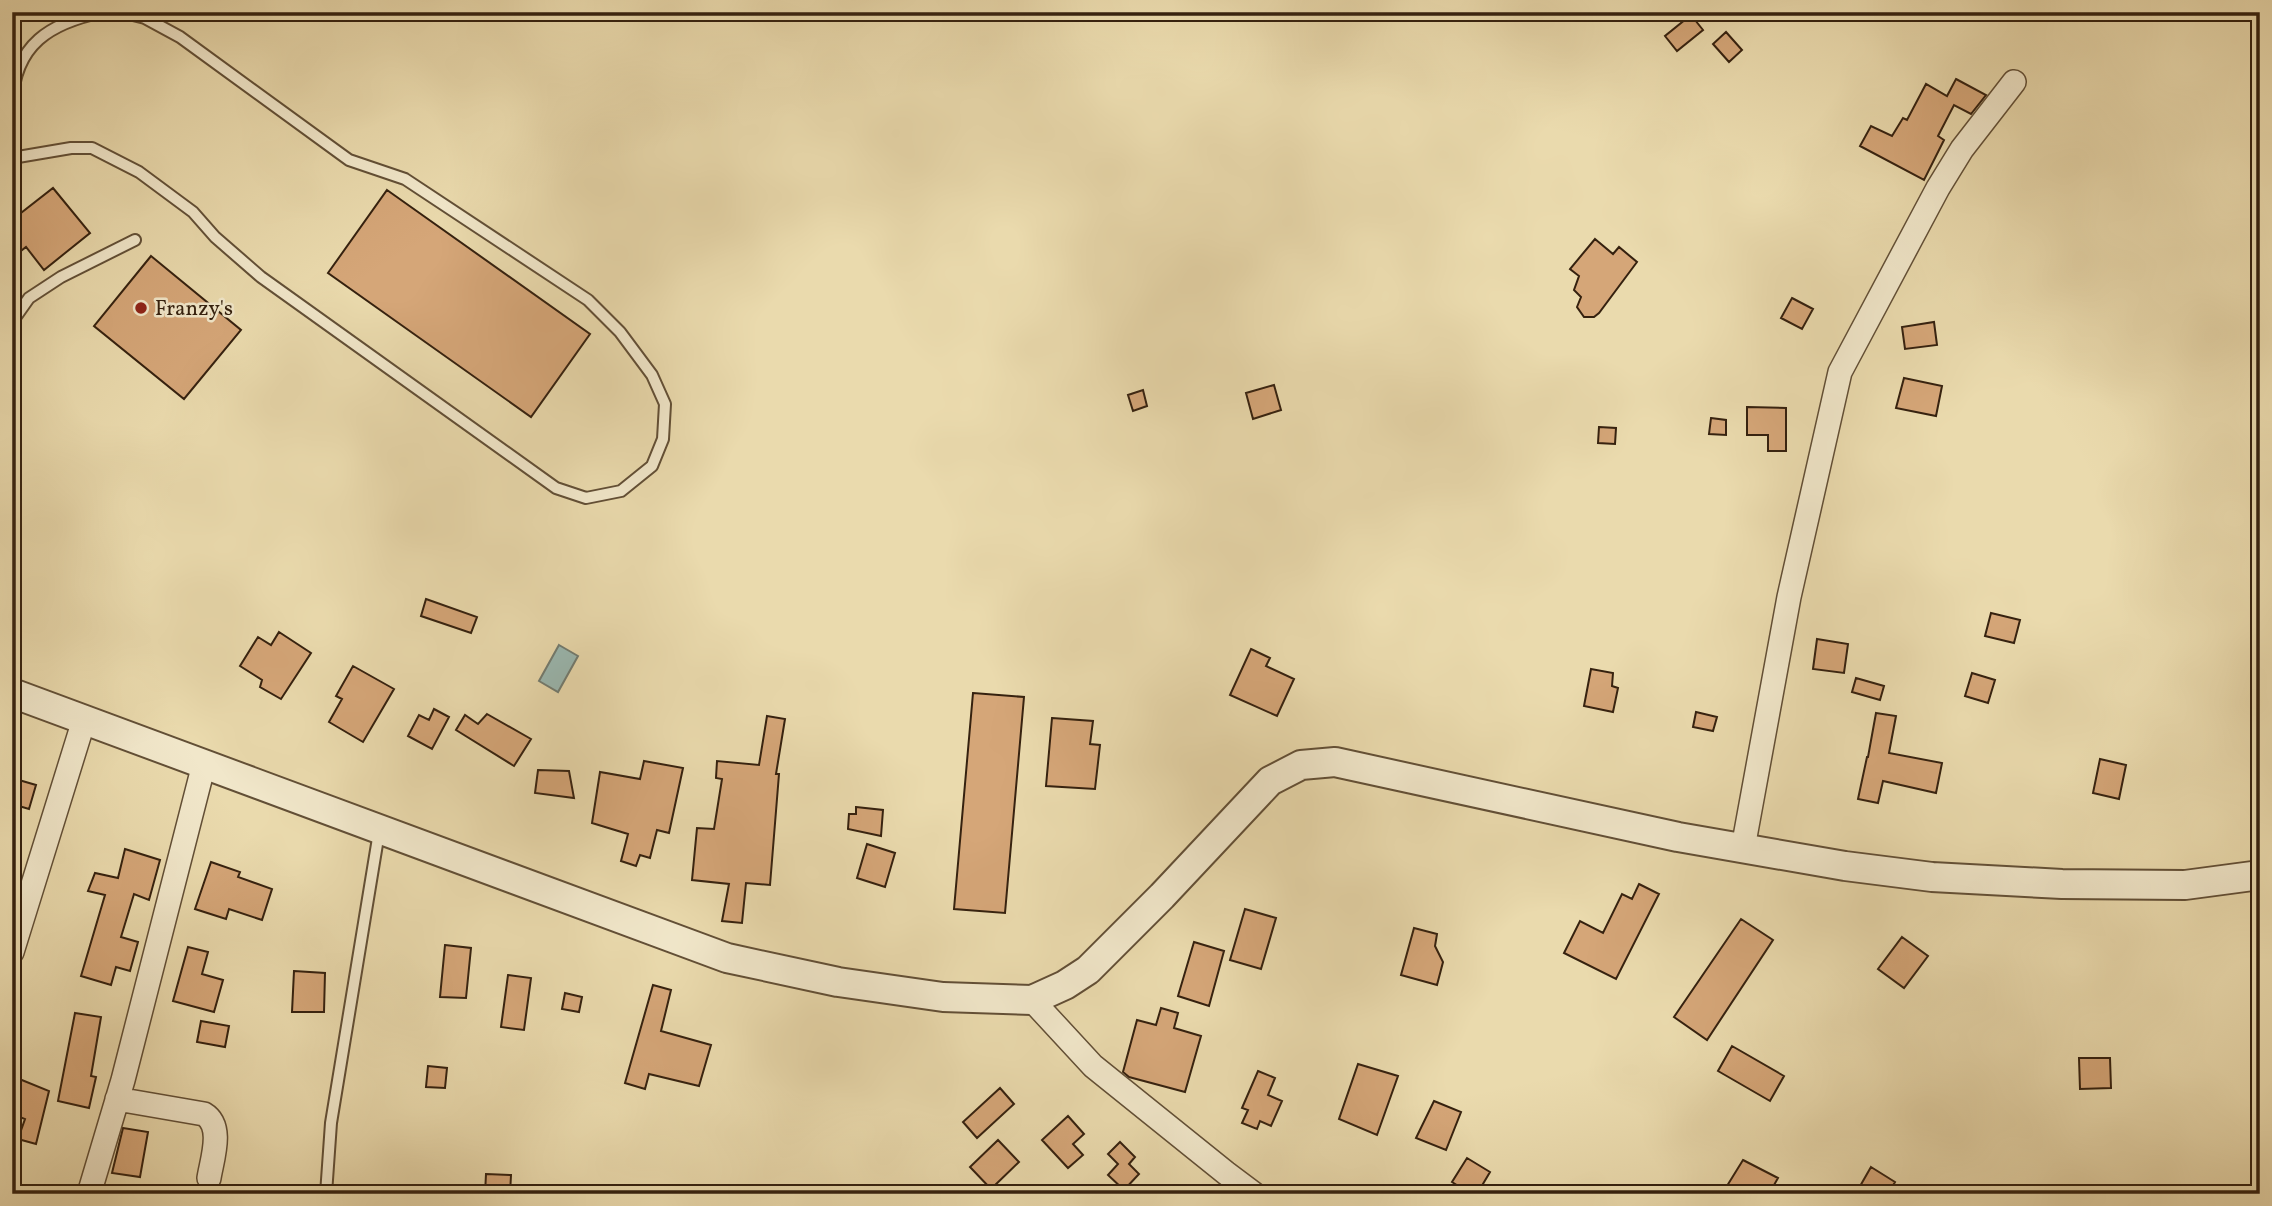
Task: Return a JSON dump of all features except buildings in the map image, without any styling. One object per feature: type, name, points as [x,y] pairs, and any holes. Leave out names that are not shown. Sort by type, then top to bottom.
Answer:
[{"type":"street","points":[[1743,848],[1788,597],[1840,372],[1938,188],[1962,149],[2014,82]]},
{"type":"street","points":[[12,693],[727,958],[838,982],[943,997],[1032,1000],[1065,985],[1088,970],[1270,781],[1301,765],[1335,762],[1678,837],[1845,866],[1932,877],[2062,884],[2185,885],[2260,875]]},
{"type":"street","points":[[12,952],[84,720]]},
{"type":"street","points":[[89,1194],[117,1099],[204,764]]},
{"type":"street","points":[[1032,1000],[1093,1066],[1254,1194]]},
{"type":"street","points":[[117,1099],[205,1114],[212,1119],[216,1130],[209,1178]]},
{"type":"lane","points":[[12,103],[19,66],[30,46],[50,30],[77,18],[103,12]]},
{"type":"lane","points":[[12,158],[71,148],[92,148],[139,172],[193,212],[215,236],[261,276],[556,488],[586,498],[621,491],[652,466],[663,439],[666,404],[652,375],[620,332],[588,300],[405,179],[349,160],[180,37],[145,18],[121,12]]},
{"type":"lane","points":[[12,322],[29,298],[61,277],[135,240]]},
{"type":"lane","points":[[326,1194],[331,1123],[380,829]]},
{"type":"water","points":[[559,645],[578,656],[558,692],[539,681]]},
{"type":"place","name":"Franzy's","points":[[141,308]]}]
